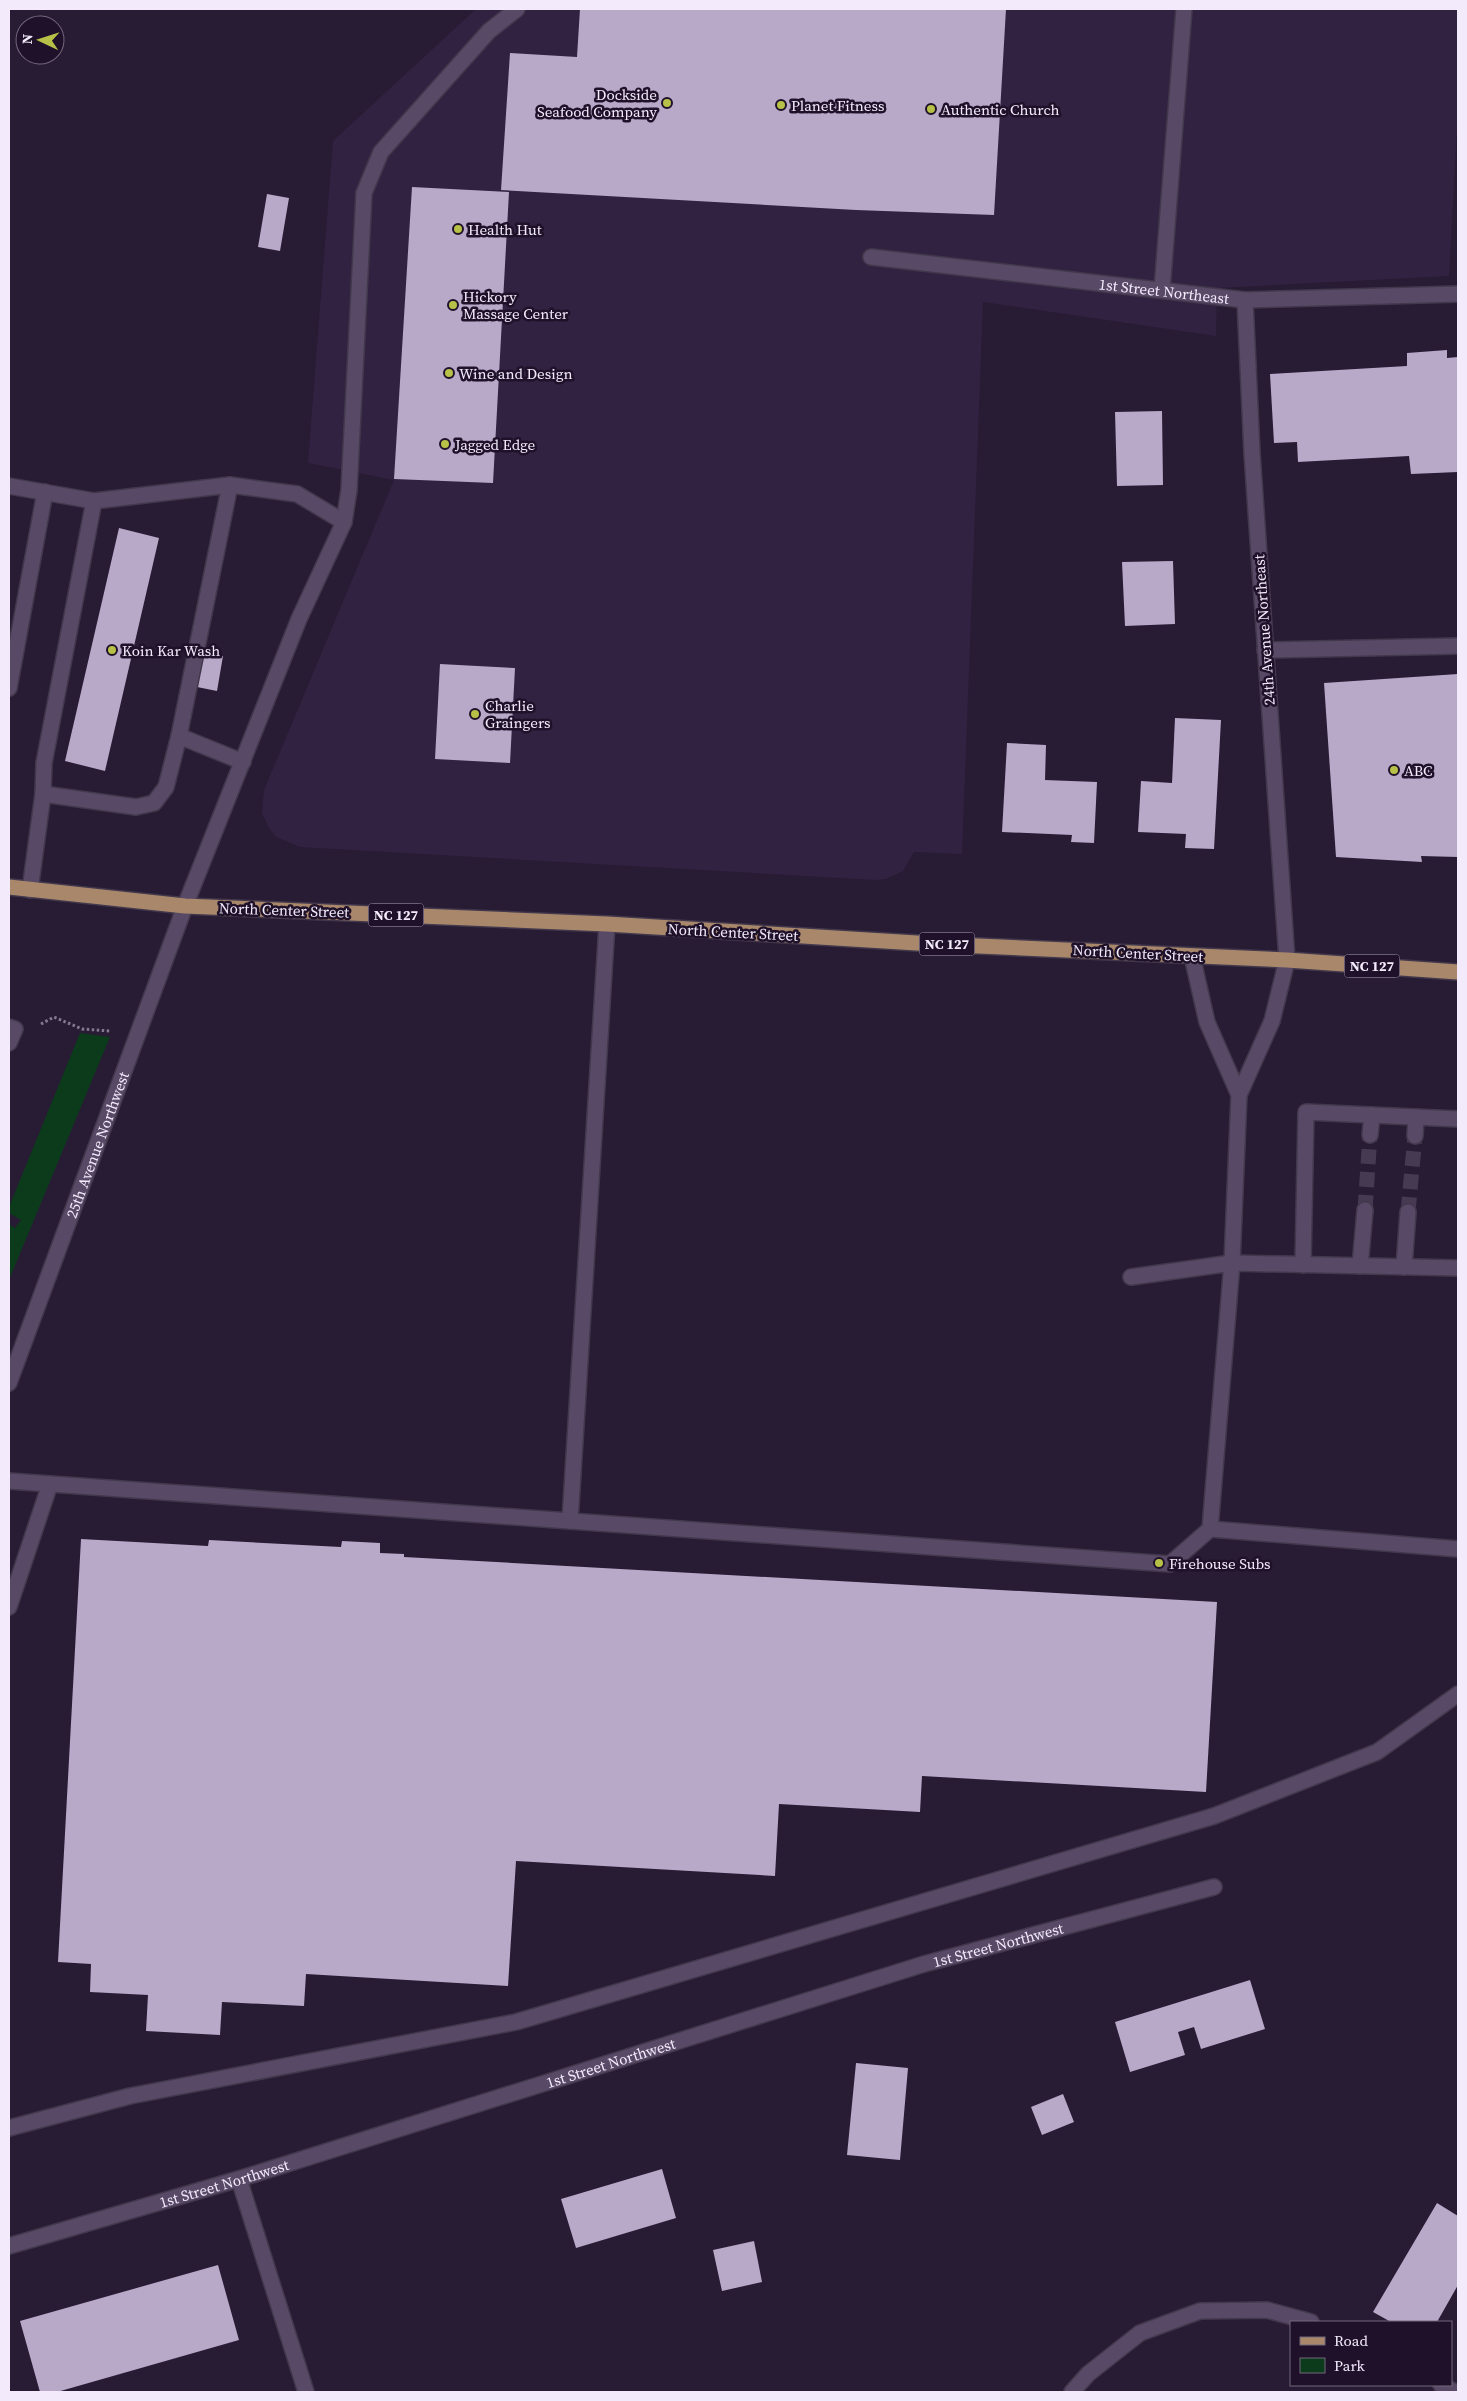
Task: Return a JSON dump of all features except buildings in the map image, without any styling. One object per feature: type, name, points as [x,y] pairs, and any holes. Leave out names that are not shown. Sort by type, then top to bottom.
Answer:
[{"type":"main road","name":"North Center Street","points":[[9,887],[186,906],[607,924],[933,944],[1287,960],[1458,972]]},
{"type":"street","name":"25th Avenue Northwest","points":[[9,1383],[186,906],[299,619],[344,522],[349,490],[364,193],[381,152],[489,32],[517,9]]},
{"type":"street","points":[[1162,290],[1184,9]]},
{"type":"street","name":"1st Street Northeast","points":[[871,257],[1245,300],[1458,294]]},
{"type":"street","name":"24th Avenue Northeast","points":[[1239,1095],[1272,1021],[1287,960],[1252,453],[1245,300]]},
{"type":"street","points":[[9,486],[94,502],[230,486],[297,494],[344,522]]},
{"type":"street","points":[[43,794],[136,807],[154,803],[166,786],[180,736],[230,486]]},
{"type":"street","points":[[9,688],[45,492]]},
{"type":"street","points":[[30,890],[43,794],[44,764],[94,502]]},
{"type":"street","points":[[1266,650],[1458,646]]},
{"type":"street","points":[[180,736],[243,762]]},
{"type":"street","points":[[570,1521],[607,924]]},
{"type":"street","points":[[1192,956],[1207,1022],[1239,1095],[1232,1264],[1210,1530]]},
{"type":"street","points":[[9,1027],[15,1029],[9,1043]]},
{"type":"street","points":[[1303,1265],[1306,1112],[1458,1119]]},
{"type":"street","points":[[1370,1135],[1372,1115]]},
{"type":"street","points":[[1416,1117],[1416,1136]]},
{"type":"street","points":[[1360,1266],[1365,1210]]},
{"type":"street","points":[[1404,1267],[1408,1212]]},
{"type":"street","points":[[1131,1277],[1232,1264],[1458,1268]]},
{"type":"street","points":[[9,1481],[1170,1564],[1210,1530],[1458,1549]]},
{"type":"street","points":[[9,1607],[50,1484]]},
{"type":"street","points":[[9,2128],[130,2096],[516,2022],[1214,1816],[1377,1752],[1458,1694]]},
{"type":"street","name":"1st Street Northwest","points":[[9,2246],[239,2179],[924,1964],[1214,1887]]},
{"type":"street","points":[[239,2179],[306,2392]]},
{"type":"street","points":[[1072,2392],[1088,2374],[1140,2333],[1200,2311],[1267,2310],[1307,2321]]},
{"type":"street","points":[[1443,2386],[1456,2392]]},
{"type":"path","points":[[54,1017],[82,1029],[116,1031]]},
{"type":"shaded area","points":[[476,9],[1458,9],[1458,109],[1449,276],[1217,288],[1216,336],[983,302],[962,854],[914,852],[903,871],[886,879],[876,880],[300,847],[276,837],[269,828],[262,813],[264,790],[394,480],[308,463],[333,141]]},
{"type":"green space","points":[[80,1033],[110,1037],[9,1280],[9,1224],[15,1228],[21,1220],[9,1213],[9,1207]]},
{"type":"tunnel","points":[[1365,1210],[1370,1135]]},
{"type":"tunnel","points":[[1408,1212],[1415,1136]]},
{"type":"place","name":"Dockside Seafood Company","points":[[667,103]]},
{"type":"place","name":"Planet Fitness","points":[[781,105]]},
{"type":"place","name":"Authentic Church","points":[[931,109]]},
{"type":"place","name":"Health Hut","points":[[458,229]]},
{"type":"place","name":"Hickory Massage Center","points":[[453,305]]},
{"type":"place","name":"Wine and Design","points":[[449,373]]},
{"type":"place","name":"Jagged Edge","points":[[445,444]]},
{"type":"place","name":"Koin Kar Wash","points":[[112,650]]},
{"type":"place","name":"Charlie Graingers","points":[[475,714]]},
{"type":"place","name":"ABC","points":[[1394,770]]},
{"type":"place","name":"Firehouse Subs","points":[[1159,1563]]}]
